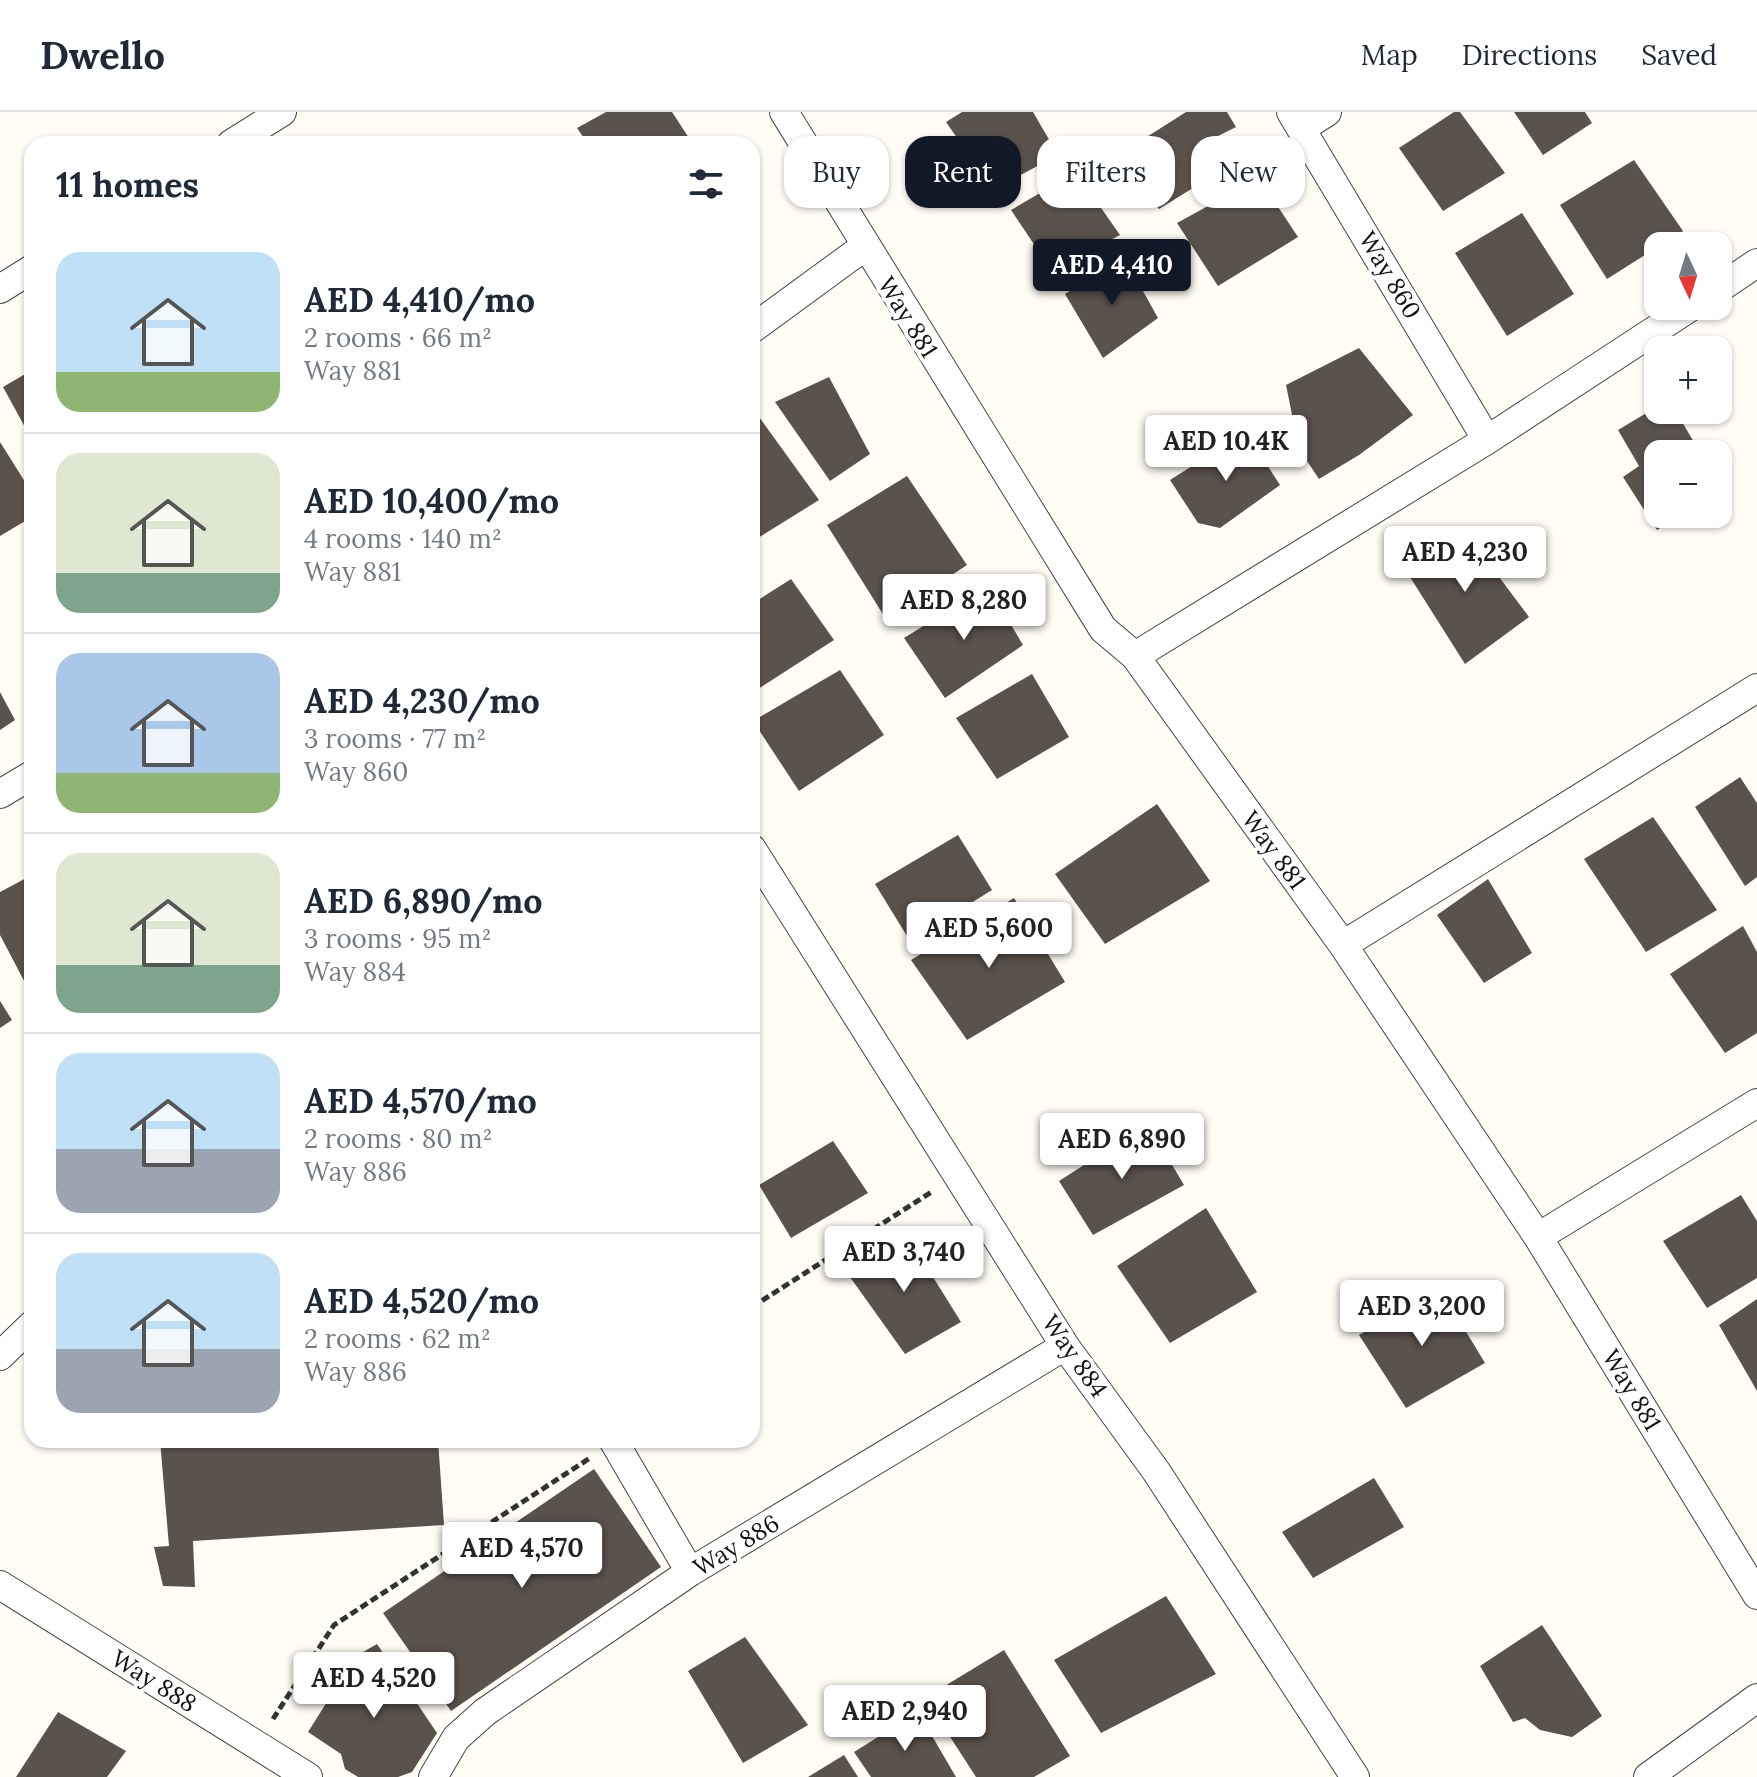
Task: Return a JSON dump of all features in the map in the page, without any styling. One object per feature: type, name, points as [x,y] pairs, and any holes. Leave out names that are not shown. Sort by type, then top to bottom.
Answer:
[{"type":"street","points":[[244,136],[282,112]]},
{"type":"street","name":"Way 881","points":[[784,112],[864,247],[1103,629],[1135,656],[1343,945],[1538,1237],[1757,1595]]},
{"type":"street","points":[[1296,120],[1327,112]]},
{"type":"street","name":"Way 860","points":[[1296,120],[1487,440]]},
{"type":"street","points":[[760,323],[864,247]]},
{"type":"street","points":[[1732,280],[1757,263]]},
{"type":"street","points":[[0,289],[24,274]]},
{"type":"street","points":[[1135,656],[1487,440],[1671,320]]},
{"type":"street","points":[[1343,945],[1757,688]]},
{"type":"street","points":[[0,794],[24,780]]},
{"type":"street","name":"Way 884","points":[[760,862],[1065,1346],[1156,1471],[1355,1777]]},
{"type":"street","points":[[1538,1237],[1757,1103]]},
{"type":"street","points":[[0,1356],[24,1333]]},
{"type":"street","name":"Way 886","points":[[433,1777],[456,1738],[485,1712],[690,1572],[1065,1346]]},
{"type":"street","points":[[618,1448],[690,1572]]},
{"type":"street","name":"Way 888","points":[[0,1585],[308,1777]]},
{"type":"street","points":[[1648,1777],[1757,1698]]},
{"type":"path","points":[[760,1302],[957,1175]]},
{"type":"path","points":[[256,1745],[334,1625],[603,1448]]},
{"type":"building","points":[[606,112],[672,112],[688,136],[582,136],[577,128]]},
{"type":"building","points":[[962,112],[1033,112],[1047,136],[1037,136],[1037,166],[1021,175],[1021,136],[956,136],[946,122]]},
{"type":"building","points":[[1186,112],[1227,112],[1236,127],[1218,136],[1191,136],[1191,189],[1175,199],[1175,136],[1148,136]]},
{"type":"building","points":[[1454,112],[1460,112],[1505,173],[1443,211],[1399,148]]},
{"type":"building","points":[[1514,112],[1585,112],[1592,123],[1543,155]]},
{"type":"building","points":[[1634,160],[1683,231],[1644,232],[1644,256],[1607,279],[1560,205]]},
{"type":"building","points":[[1037,195],[1037,208],[1101,208],[1120,235],[1052,271],[1011,210],[1021,208],[1021,204]]},
{"type":"building","points":[[1204,208],[1279,208],[1298,237],[1218,286],[1177,223]]},
{"type":"building","points":[[1522,213],[1574,294],[1507,336],[1455,253]]},
{"type":"building","points":[[1124,257],[1158,318],[1103,358],[1065,294]]},
{"type":"building","points":[[1359,348],[1413,415],[1359,455],[1319,479],[1299,449],[1286,385]]},
{"type":"building","points":[[24,375],[24,425],[3,387]]},
{"type":"building","points":[[829,377],[870,454],[830,481],[775,402]]},
{"type":"building","points":[[1644,414],[1644,424],[1683,424],[1693,440],[1644,440],[1644,510],[1623,477],[1639,466],[1618,430]]},
{"type":"building","points":[[760,418],[819,500],[760,537]]},
{"type":"building","points":[[1246,432],[1280,485],[1220,528],[1198,523],[1170,480]]},
{"type":"building","points":[[0,442],[24,480],[24,522],[0,536]]},
{"type":"building","points":[[907,476],[967,565],[886,619],[827,525]]},
{"type":"building","points":[[1461,526],[1529,617],[1465,664],[1403,566]]},
{"type":"building","points":[[791,579],[834,640],[760,688],[760,599]]},
{"type":"building","points":[[988,586],[1023,645],[945,698],[904,638]]},
{"type":"building","points":[[840,670],[884,735],[799,791],[760,732],[760,717]]},
{"type":"building","points":[[1032,674],[1069,737],[997,779],[956,718]]},
{"type":"building","points":[[0,692],[15,720],[0,730]]},
{"type":"building","points":[[1740,777],[1757,803],[1757,877],[1745,886],[1695,807]]},
{"type":"building","points":[[1157,804],[1210,881],[1105,944],[1055,874]]},
{"type":"building","points":[[1653,817],[1717,910],[1646,952],[1584,859]]},
{"type":"building","points":[[958,835],[992,890],[910,941],[875,884]]},
{"type":"building","points":[[24,879],[24,981],[0,935],[0,892]]},
{"type":"building","points":[[1488,879],[1532,953],[1484,983],[1437,915]]},
{"type":"building","points":[[1014,898],[1065,982],[967,1040],[911,960]]},
{"type":"building","points":[[1743,926],[1757,952],[1757,1033],[1725,1053],[1670,974]]},
{"type":"building","points":[[0,1001],[12,1020],[0,1028]]},
{"type":"building","points":[[1148,1124],[1184,1185],[1093,1235],[1059,1181]]},
{"type":"building","points":[[833,1141],[868,1193],[791,1238],[760,1184]]},
{"type":"building","points":[[1741,1195],[1757,1221],[1757,1278],[1707,1308],[1663,1241]]},
{"type":"building","points":[[1206,1208],[1257,1292],[1170,1343],[1117,1266]]},
{"type":"building","points":[[905,1232],[961,1322],[905,1354],[845,1270]]},
{"type":"building","points":[[1439,1287],[1485,1363],[1406,1408],[1359,1335]]},
{"type":"building","points":[[1757,1299],[1757,1391],[1719,1325]]},
{"type":"building","points":[[161,1448],[439,1448],[444,1525],[193,1541],[195,1587],[163,1586],[154,1547],[169,1546]]},
{"type":"building","points":[[594,1469],[661,1567],[451,1711],[383,1613]]},
{"type":"building","points":[[1374,1478],[1404,1527],[1313,1578],[1282,1532]]},
{"type":"building","points":[[1166,1596],[1216,1674],[1101,1733],[1054,1660]]},
{"type":"building","points":[[1542,1625],[1602,1716],[1572,1737],[1540,1730],[1525,1718],[1513,1722],[1480,1666]]},
{"type":"building","points":[[745,1637],[808,1725],[743,1763],[688,1671]]},
{"type":"building","points":[[377,1644],[437,1733],[412,1772],[398,1777],[358,1777],[345,1769],[341,1754],[308,1732],[356,1656]]},
{"type":"building","points":[[1004,1650],[1070,1756],[1034,1777],[976,1777],[925,1698]]},
{"type":"building","points":[[58,1712],[126,1751],[107,1777],[16,1777]]},
{"type":"building","points":[[918,1712],[956,1777],[871,1777],[854,1752]]},
{"type":"building","points":[[844,1755],[858,1777],[808,1777]]}]
